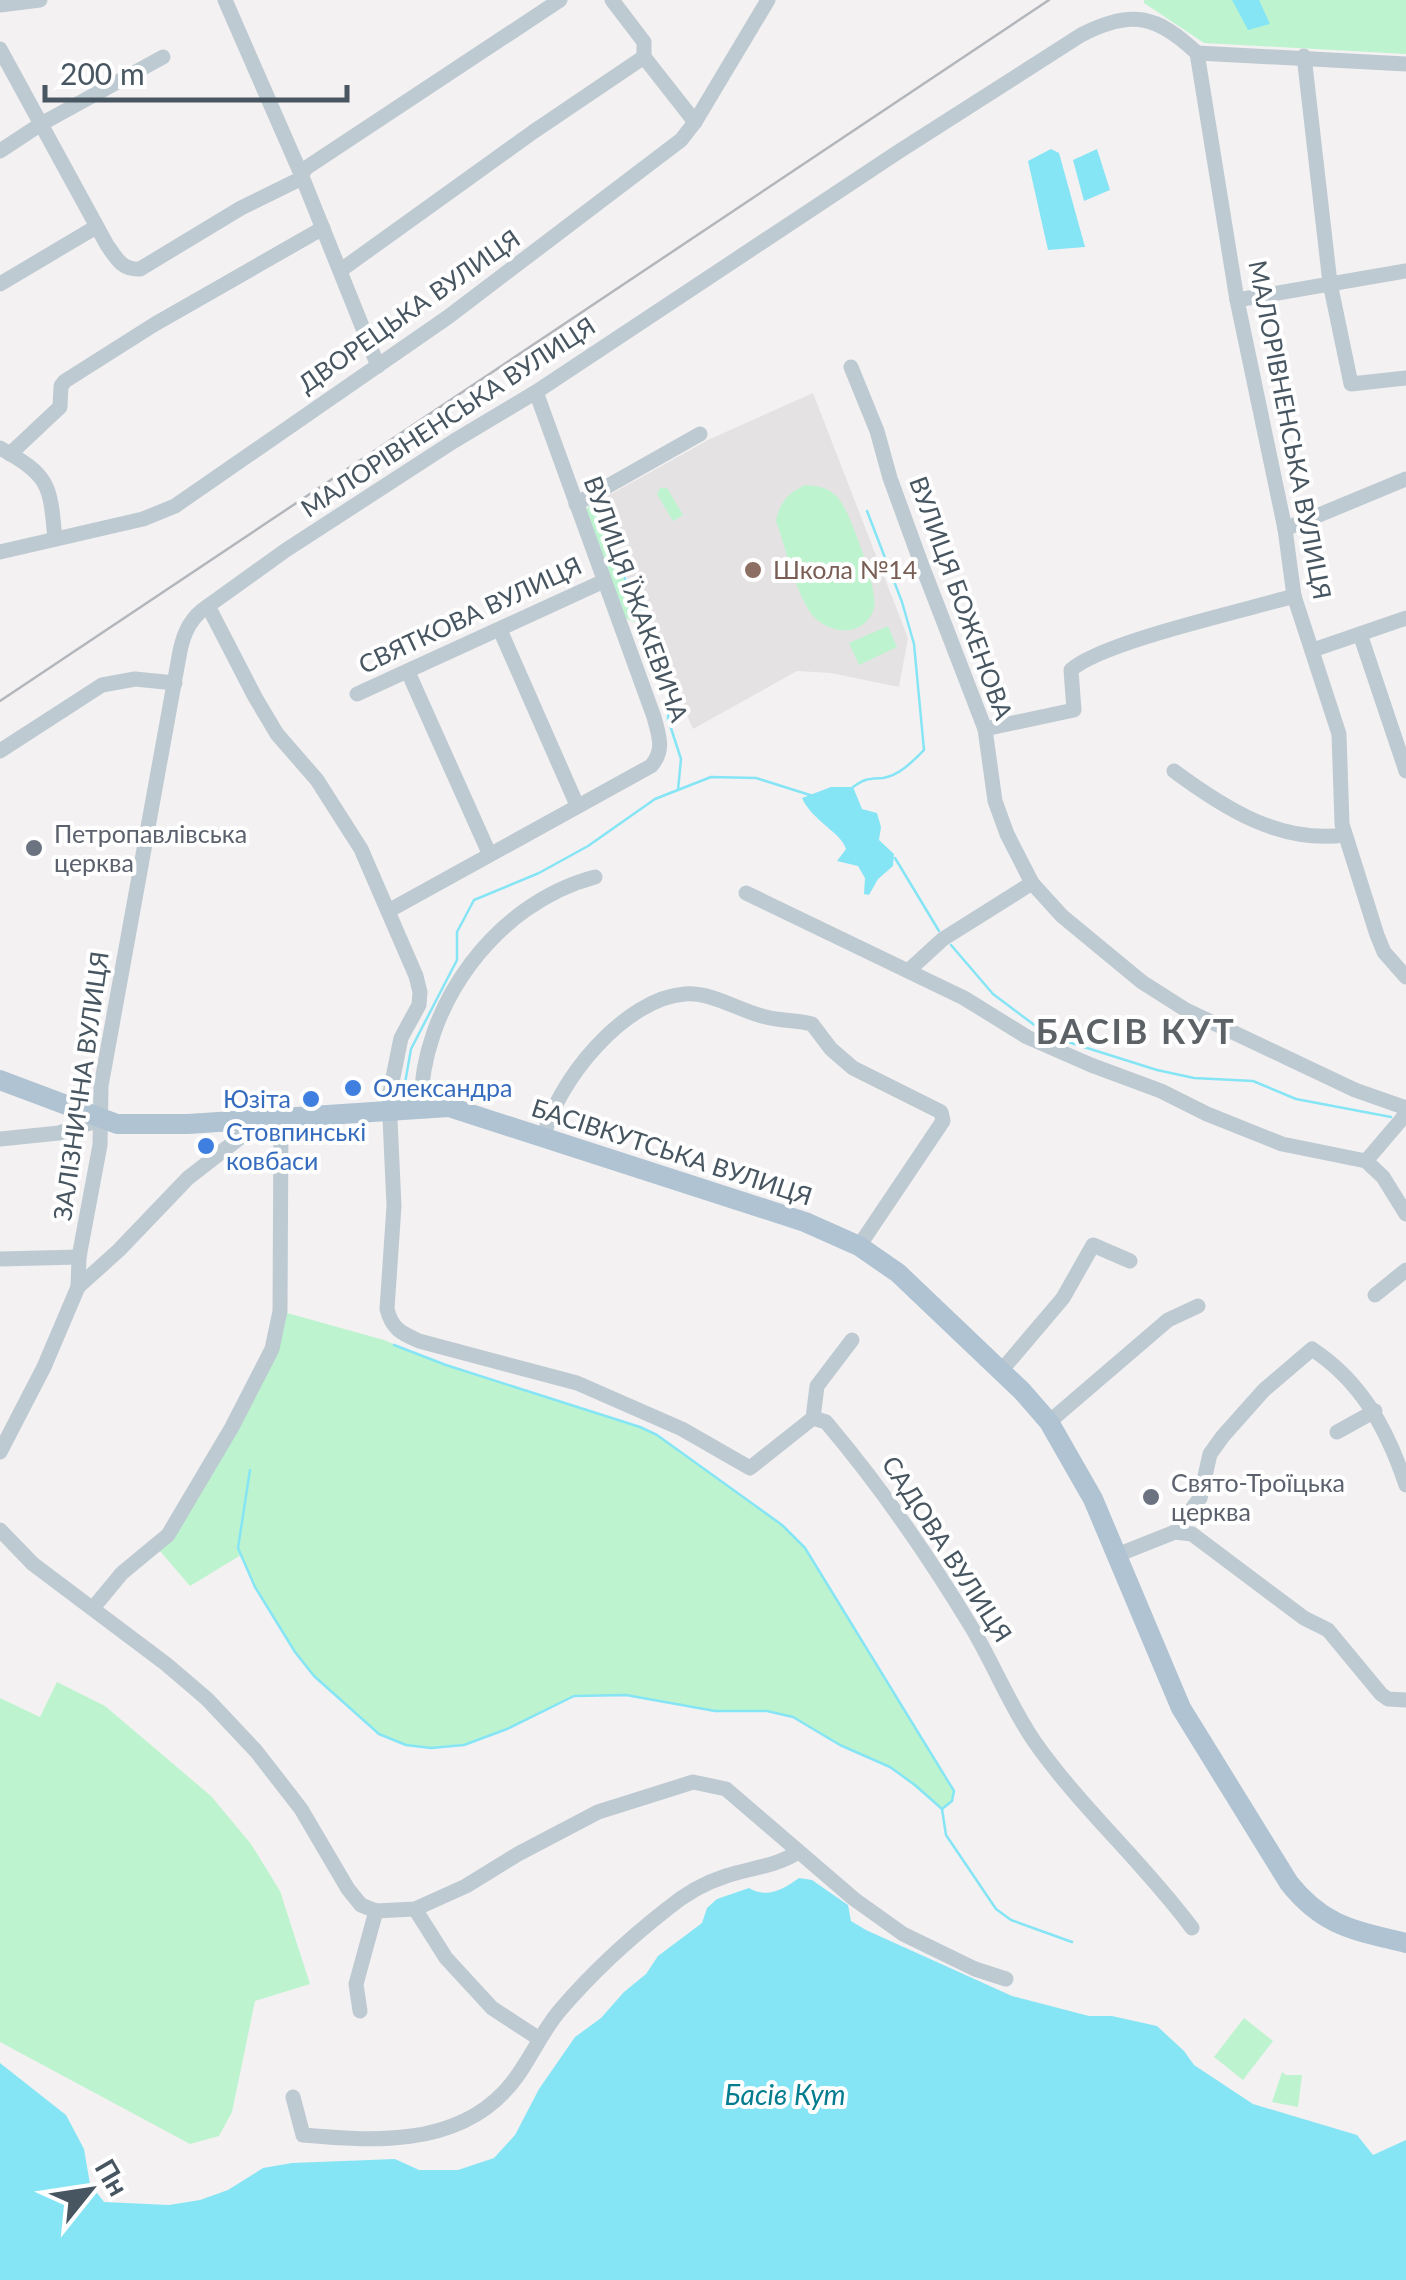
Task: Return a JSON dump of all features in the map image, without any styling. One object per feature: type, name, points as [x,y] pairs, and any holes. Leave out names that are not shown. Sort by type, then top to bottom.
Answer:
[{"type":"main road","name":"БАСІВКУТСЬКА ВУЛИЦЯ","points":[[0,1080],[117,1124],[248,1121],[449,1106],[805,1222],[859,1246],[924,1294],[1049,1422],[1094,1499],[1180,1708],[1289,1883],[1324,1918],[1406,1943]]},
{"type":"street","points":[[0,6],[40,0]]},
{"type":"street","points":[[225,0],[378,366]]},
{"type":"street","points":[[0,49],[96,226],[116,258],[130,270],[154,263],[240,208],[298,180],[300,174],[560,0]]},
{"type":"street","points":[[612,0],[644,42],[644,57],[695,122]]},
{"type":"street","name":"ДВОРЕЦЬКА ВУЛИЦЯ","points":[[0,552],[143,520],[176,506],[378,366],[681,140],[768,0]]},
{"type":"street","name":"МАЛОРІВНЕНСЬКА ВУЛИЦЯ","points":[[208,606],[303,539],[536,392],[954,115],[1098,26],[1131,18],[1148,20],[1179,36],[1197,53],[1238,300],[1285,529],[1294,596],[1339,734],[1342,824],[1377,936],[1384,952],[1406,977]]},
{"type":"street","points":[[1197,53],[1406,64]]},
{"type":"street","points":[[1304,56],[1330,283],[1351,384],[1406,378]]},
{"type":"street","points":[[0,151],[163,57]]},
{"type":"street","points":[[341,270],[644,57]]},
{"type":"street","points":[[0,284],[96,226]]},
{"type":"street","points":[[56,539],[51,494],[45,480],[5,451],[60,407],[64,380],[323,228]]},
{"type":"street","points":[[1238,300],[1406,271]]},
{"type":"street","name":"ВУЛИЦЯ БОЖЕНОВА","points":[[851,367],[985,729],[995,800],[1006,834],[1032,883],[1062,916],[1142,982],[1186,1010],[1406,1111]]},
{"type":"street","name":"ВУЛИЦЯ ЇЖАКЕВИЧА","points":[[390,910],[651,766],[660,756],[654,717],[536,392]]},
{"type":"street","points":[[576,504],[700,434]]},
{"type":"street","points":[[1285,529],[1406,479]]},
{"type":"street","name":"СВЯТКОВА ВУЛИЦЯ","points":[[357,694],[604,581]]},
{"type":"street","points":[[985,729],[1074,710],[1071,670],[1078,664],[1125,645],[1294,596]]},
{"type":"street","points":[[208,606],[270,722],[317,780],[361,848],[390,910],[420,992],[418,1005],[401,1038],[388,1109],[394,1206],[387,1310],[390,1323],[398,1332],[419,1341],[577,1383],[668,1422],[750,1468],[812,1418],[817,1386],[852,1340]]},
{"type":"street","name":"ЗАЛІЗНИЧНА ВУЛИЦЯ","points":[[0,1452],[44,1367],[78,1286],[79,1257],[100,1145],[104,1067],[183,637],[197,614],[208,606]]},
{"type":"street","points":[[1313,650],[1406,618]]},
{"type":"street","points":[[500,630],[578,805]]},
{"type":"street","points":[[1360,634],[1406,770]]},
{"type":"street","points":[[408,672],[489,853]]},
{"type":"street","points":[[0,751],[102,685],[136,679],[175,683]]},
{"type":"street","points":[[1174,771],[1249,820],[1287,832],[1346,834]]},
{"type":"street","points":[[421,1108],[427,1049],[478,952],[524,911],[596,877]]},
{"type":"street","points":[[908,971],[943,939],[1032,883]]},
{"type":"street","points":[[746,893],[993,1014],[1027,1037],[1282,1144],[1366,1161],[1383,1177],[1406,1214]]},
{"type":"street","points":[[544,1136],[565,1090],[606,1035],[660,1000],[700,994],[761,1016],[812,1024],[831,1049],[853,1068],[940,1112],[944,1120],[859,1246]]},
{"type":"street","points":[[1366,1161],[1406,1111]]},
{"type":"street","points":[[93,1608],[122,1573],[168,1535],[232,1427],[272,1349],[280,1310],[281,1119]]},
{"type":"street","name":"БАСІВКУТСЬКА ВУЛИЦЯ","points":[[0,1138],[59,1132],[99,1120]]},
{"type":"street","name":"ЗАЛІЗНИЧНА ВУЛИЦЯ","points":[[78,1286],[188,1178],[246,1133],[248,1121]]},
{"type":"street","points":[[1002,1371],[1063,1298],[1093,1246],[1130,1261]]},
{"type":"street","points":[[0,1260],[79,1257]]},
{"type":"street","points":[[1375,1295],[1406,1270]]},
{"type":"street","points":[[1049,1422],[1168,1320],[1198,1306]]},
{"type":"street","points":[[1175,1532],[1200,1498],[1210,1454],[1264,1390],[1312,1348],[1355,1384],[1374,1411],[1406,1484]]},
{"type":"street","points":[[1337,1432],[1374,1411]]},
{"type":"street","name":"САДОВА ВУЛИЦЯ","points":[[812,1418],[826,1422],[890,1501],[973,1630],[1024,1726],[1046,1757],[1155,1880],[1192,1928]]},
{"type":"street","points":[[0,1530],[33,1564],[207,1700],[256,1751],[302,1809],[348,1889],[361,1904],[376,1912],[416,1909],[466,1886],[598,1812],[693,1782],[726,1789],[854,1899],[902,1934],[975,1969],[1006,1978]]},
{"type":"street","points":[[1117,1555],[1175,1532],[1192,1534],[1282,1603],[1328,1630],[1381,1694],[1406,1700]]},
{"type":"street","points":[[293,2097],[302,2136],[396,2140],[421,2136],[460,2121],[504,2092],[562,2008],[647,1925],[692,1890],[725,1876],[786,1860],[798,1852]]},
{"type":"street","points":[[416,1909],[446,1958],[492,2008],[538,2038]]},
{"type":"street","points":[[360,2011],[356,1984],[376,1912]]},
{"type":"shaded area","name":"Школа №14","points":[[813,393],[908,638],[899,687],[831,673],[797,671],[693,729],[595,503],[708,440]]},
{"type":"green space","points":[[1144,0],[1406,0],[1406,54],[1204,43]]},
{"type":"green space","points":[[805,485],[831,492],[850,519],[874,599],[869,619],[861,626],[842,630],[823,624],[803,599],[776,521],[786,499]]},
{"type":"green space","points":[[660,488],[667,488],[683,515],[673,521],[657,494]]},
{"type":"green space","points":[[592,504],[643,619],[634,622],[623,617],[586,509]]},
{"type":"green space","points":[[888,626],[897,647],[859,665],[849,643]]},
{"type":"green space","points":[[280,1311],[384,1340],[446,1365],[640,1427],[657,1435],[782,1525],[805,1548],[954,1791],[952,1801],[942,1809],[890,1767],[840,1745],[793,1717],[767,1711],[715,1711],[626,1695],[574,1696],[464,1745],[406,1745],[379,1734],[314,1676],[295,1652],[255,1587],[241,1555],[190,1586],[154,1544],[246,1403]]},
{"type":"green space","points":[[57,1682],[105,1706],[211,1796],[251,1844],[280,1891],[310,1984],[255,2001],[232,2112],[219,2136],[190,2144],[0,2042],[0,1698],[40,1717]]},
{"type":"green space","points":[[1244,2018],[1273,2041],[1243,2080],[1214,2057]]},
{"type":"green space","points":[[1282,2072],[1302,2075],[1298,2107],[1272,2102]]},
{"type":"water","points":[[1232,0],[1259,0],[1270,24],[1248,30]]},
{"type":"water","points":[[1051,149],[1059,153],[1085,247],[1048,250],[1028,161]]},
{"type":"water","points":[[1097,149],[1110,190],[1084,201],[1073,160]]},
{"type":"water","points":[[831,787],[853,787],[862,809],[877,813],[879,840],[894,854],[893,866],[878,879],[869,895],[864,894],[865,878],[858,866],[837,861],[846,849],[843,843],[802,798]]},
{"type":"water","name":"Басів Кут","points":[[799,1878],[812,1880],[848,1905],[851,1921],[866,1930],[1012,1996],[1089,2016],[1112,2016],[1157,2026],[1194,2065],[1253,2104],[1357,2135],[1373,2155],[1406,2140],[1406,2280],[0,2280],[0,2063],[66,2115],[84,2149],[90,2184],[104,2202],[169,2205],[200,2200],[228,2190],[263,2168],[292,2163],[395,2159],[419,2170],[458,2170],[494,2158],[515,2135],[539,2089],[575,2037],[601,2018],[646,1974],[658,1956],[702,1923],[707,1908],[717,1899],[749,1888],[762,1893],[775,1891]]},
{"type":"waterway","points":[[853,787],[864,780],[895,774],[924,750],[914,644],[867,511]]},
{"type":"waterway","points":[[598,518],[641,614],[669,692],[668,719],[681,759],[678,790]]},
{"type":"waterway","points":[[404,1089],[411,1049],[457,960],[457,932],[474,900],[539,873],[588,846],[655,799],[711,777],[756,778],[813,796]]},
{"type":"waterway","points":[[895,858],[939,931]]},
{"type":"waterway","points":[[951,945],[993,994],[1049,1036],[1157,1070],[1194,1078],[1253,1081],[1296,1099],[1391,1117]]},
{"type":"waterway","points":[[394,1345],[640,1427],[657,1435],[782,1525],[805,1548],[954,1791],[952,1801],[942,1809]]},
{"type":"waterway","points":[[250,1470],[238,1548],[255,1587],[314,1676],[379,1734],[406,1745],[464,1745],[574,1696],[626,1695],[715,1711],[767,1711],[793,1717],[840,1745],[890,1767],[915,1785],[942,1809],[946,1835],[996,1909],[1011,1920],[1072,1942]]},
{"type":"railway","points":[[0,701],[1049,0]]},
{"type":"place","name":"Школа №14","points":[[753,570]]},
{"type":"place","name":"Петропавлівська церква","points":[[34,848]]},
{"type":"place","name":"Олександра","points":[[353,1088]]},
{"type":"place","name":"Юзіта","points":[[311,1099]]},
{"type":"place","name":"Стовпинські ковбаси","points":[[206,1146]]},
{"type":"place","name":"Свято-Троїцька церква","points":[[1151,1497]]},
{"type":"district","name":"БАСІВ КУТ","points":[[1136,1032]]}]
